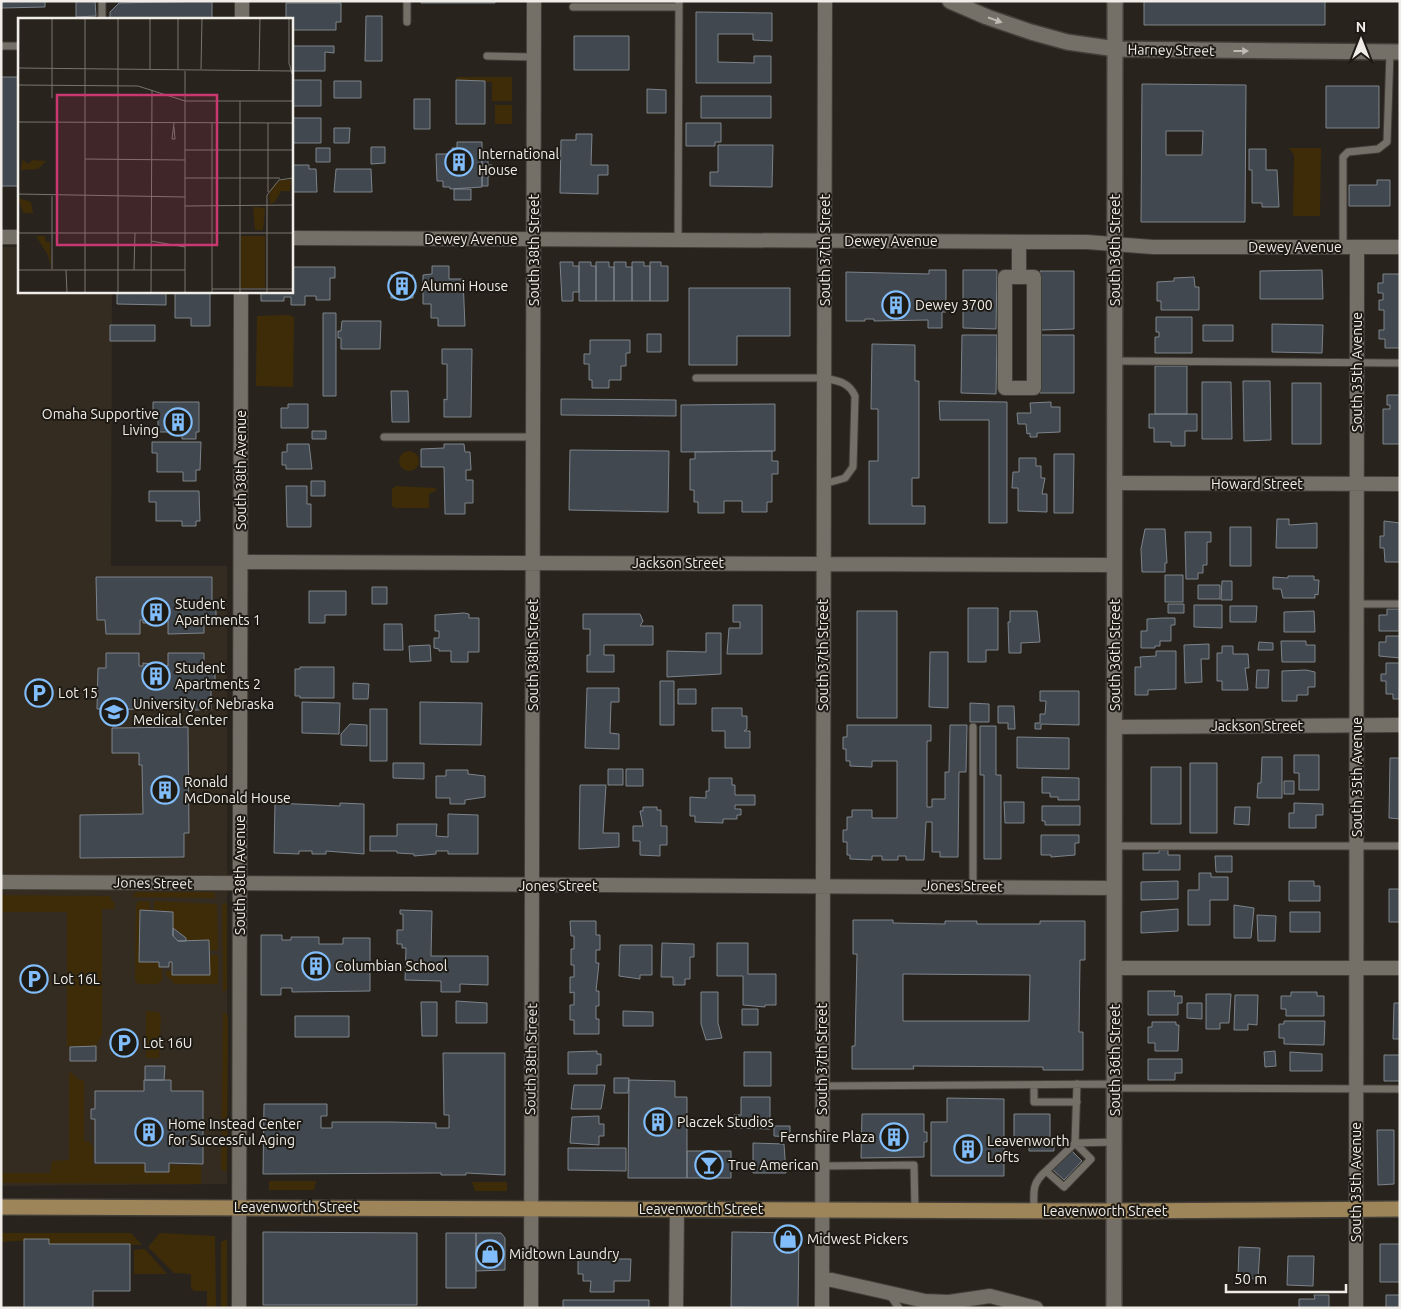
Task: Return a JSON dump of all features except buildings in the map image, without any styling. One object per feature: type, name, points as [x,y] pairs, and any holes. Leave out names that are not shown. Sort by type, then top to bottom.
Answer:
[{"type":"main road","name":"Leavenworth Street","points":[[1,1207],[1114,1211],[1400,1209]]},
{"type":"street","points":[[242,1],[242,18]]},
{"type":"street","name":"South 38th Street","points":[[531,1308],[534,1]]},
{"type":"street","name":"South 37th Street","points":[[822,1308],[825,1]]},
{"type":"street","name":"Harney Street","points":[[950,1],[987,17],[1031,32],[1068,42],[1116,49],[1395,52]]},
{"type":"street","name":"South 36th Street","points":[[1114,1308],[1116,1142],[1114,968],[1115,1]]},
{"type":"street","points":[[1,237],[18,237]]},
{"type":"street","name":"Dewey Avenue","points":[[292,238],[1020,242],[1116,244],[1153,248],[1400,247]]},
{"type":"street","points":[[1019,277],[1020,242]]},
{"type":"street","name":"South 35th Avenue","points":[[1356,1308],[1358,247]]},
{"type":"street","points":[[1005,277],[1019,277],[1034,277],[1034,388],[1005,388],[1005,277]]},
{"type":"street","name":"South 38th Avenue","points":[[239,1308],[241,292]]},
{"type":"street","name":"Howard Street","points":[[1114,483],[1400,484]]},
{"type":"street","name":"Jackson Street","points":[[241,562],[1115,565]]},
{"type":"street","name":"Jackson Street","points":[[1114,727],[1400,725]]},
{"type":"street","name":"Jones Street","points":[[1,882],[533,886],[822,884],[1114,888]]},
{"type":"street","points":[[1114,968],[1400,968]]},
{"type":"street","points":[[676,1308],[677,1209]]},
{"type":"street","points":[[823,1278],[889,1293],[941,1302],[990,1296],[1013,1304],[1036,1308]]},
{"type":"lane","points":[[102,1],[102,18]]},
{"type":"lane","points":[[407,1],[407,22]]},
{"type":"lane","points":[[573,8],[679,4],[678,240]]},
{"type":"lane","points":[[1,46],[18,46]]},
{"type":"lane","points":[[1343,247],[1343,157],[1348,152],[1378,149],[1387,142],[1395,52]]},
{"type":"lane","points":[[487,56],[534,57]]},
{"type":"lane","points":[[1115,362],[1400,363]]},
{"type":"lane","points":[[696,378],[824,378],[843,382],[852,389],[855,396],[851,472],[841,480],[824,484]]},
{"type":"lane","points":[[384,437],[534,437]]},
{"type":"lane","points":[[1356,604],[1400,604]]},
{"type":"lane","points":[[973,727],[973,886]]},
{"type":"lane","points":[[1114,846],[1400,846]]},
{"type":"lane","points":[[823,1086],[1077,1084],[1400,1089]]},
{"type":"lane","points":[[1046,1171],[1064,1187],[1090,1159],[1075,1143],[1077,1084]]},
{"type":"lane","points":[[1034,1085],[1034,1102],[1077,1102]]},
{"type":"lane","points":[[1034,1210],[1035,1184],[1037,1179],[1075,1143],[1116,1142]]},
{"type":"lane","points":[[823,1166],[914,1166],[916,1210]]},
{"type":"lane","points":[[889,1293],[899,1308]]},
{"type":"shaded area","points":[[457,77],[512,77],[512,101],[492,101],[492,82],[456,80]]},
{"type":"shaded area","points":[[495,105],[512,105],[512,124],[495,124]]},
{"type":"shaded area","points":[[1289,148],[1321,148],[1320,216],[1293,216],[1294,155]]},
{"type":"shaded area","name":"University of Nebraska Medical Center","points":[[1,247],[18,247],[18,292],[112,292],[111,566],[227,566],[227,1184],[1,1186]]},
{"type":"shaded area","points":[[288,315],[294,317],[293,387],[256,386],[257,316]]},
{"type":"shaded area","points":[[409,451],[416,454],[419,461],[416,468],[409,471],[402,468],[399,461],[402,454]]},
{"type":"shaded area","points":[[396,486],[435,488],[437,490],[429,494],[429,508],[395,508],[392,506],[392,489]]},
{"type":"shaded area","points":[[136,892],[210,892],[215,893],[215,898],[132,897]]},
{"type":"shaded area","points":[[1,895],[110,896],[115,903],[114,909],[102,909],[102,1035],[96,1046],[67,1046],[67,912],[1,912]]},
{"type":"shaded area","points":[[139,901],[150,902],[150,910],[140,910],[139,962],[159,962],[159,967],[162,967],[162,980],[158,984],[138,984],[135,981],[136,905]]},
{"type":"shaded area","points":[[154,901],[217,904],[218,951],[209,950],[209,940],[178,941],[173,936],[173,912],[154,910]]},
{"type":"shaded area","points":[[227,903],[227,988],[223,994],[222,904]]},
{"type":"shaded area","points":[[210,955],[218,955],[218,984],[175,984],[166,975],[166,971],[172,971],[172,975],[210,975]]},
{"type":"shaded area","points":[[146,1011],[159,1012],[161,1018],[159,1058],[146,1058]]},
{"type":"shaded area","points":[[223,1012],[228,1017],[227,1172],[221,1169]]},
{"type":"shaded area","points":[[69,1071],[78,1079],[84,1081],[84,1141],[90,1142],[90,1145],[93,1145],[93,1165],[201,1165],[201,1184],[1,1183],[1,1173],[50,1173],[52,1161],[69,1160]]},
{"type":"shaded area","points":[[269,1181],[316,1181],[314,1190],[269,1190]]},
{"type":"shaded area","points":[[472,1182],[507,1182],[507,1191],[475,1191]]},
{"type":"shaded area","points":[[1,1233],[131,1233],[142,1245],[49,1244],[49,1239],[1,1242]]},
{"type":"shaded area","points":[[160,1233],[215,1236],[216,1308],[207,1308],[207,1291],[194,1291],[191,1288],[191,1274],[174,1273],[148,1247]]},
{"type":"shaded area","points":[[227,1239],[227,1308],[221,1308],[221,1242]]},
{"type":"shaded area","points":[[145,1249],[167,1274],[134,1274],[134,1250]]},
{"type":"place","name":"International House","points":[[459,162]]},
{"type":"place","name":"Alumni House","points":[[402,286]]},
{"type":"place","name":"Dewey 3700","points":[[896,305]]},
{"type":"place","name":"Omaha Supportive Living","points":[[178,422]]},
{"type":"place","name":"Student Apartments 1","points":[[156,612]]},
{"type":"place","name":"Student Apartments 2","points":[[156,676]]},
{"type":"place","name":"Lot 15","points":[[39,693]]},
{"type":"place","name":"University of Nebraska Medical Center","points":[[114,712]]},
{"type":"place","name":"Ronald McDonald House","points":[[165,790]]},
{"type":"place","name":"Columbian School","points":[[316,966]]},
{"type":"place","name":"Lot 16L","points":[[34,979]]},
{"type":"place","name":"Lot 16U","points":[[124,1043]]},
{"type":"place","name":"Placzek Studios","points":[[658,1122]]},
{"type":"place","name":"Home Instead Center for Successful Aging","points":[[149,1132]]},
{"type":"place","name":"Fernshire Plaza","points":[[894,1137]]},
{"type":"place","name":"Leavenworth Lofts","points":[[968,1149]]},
{"type":"place","name":"True American","points":[[709,1165]]},
{"type":"place","name":"Midwest Pickers","points":[[788,1239]]},
{"type":"place","name":"Midtown Laundry","points":[[490,1254]]}]
